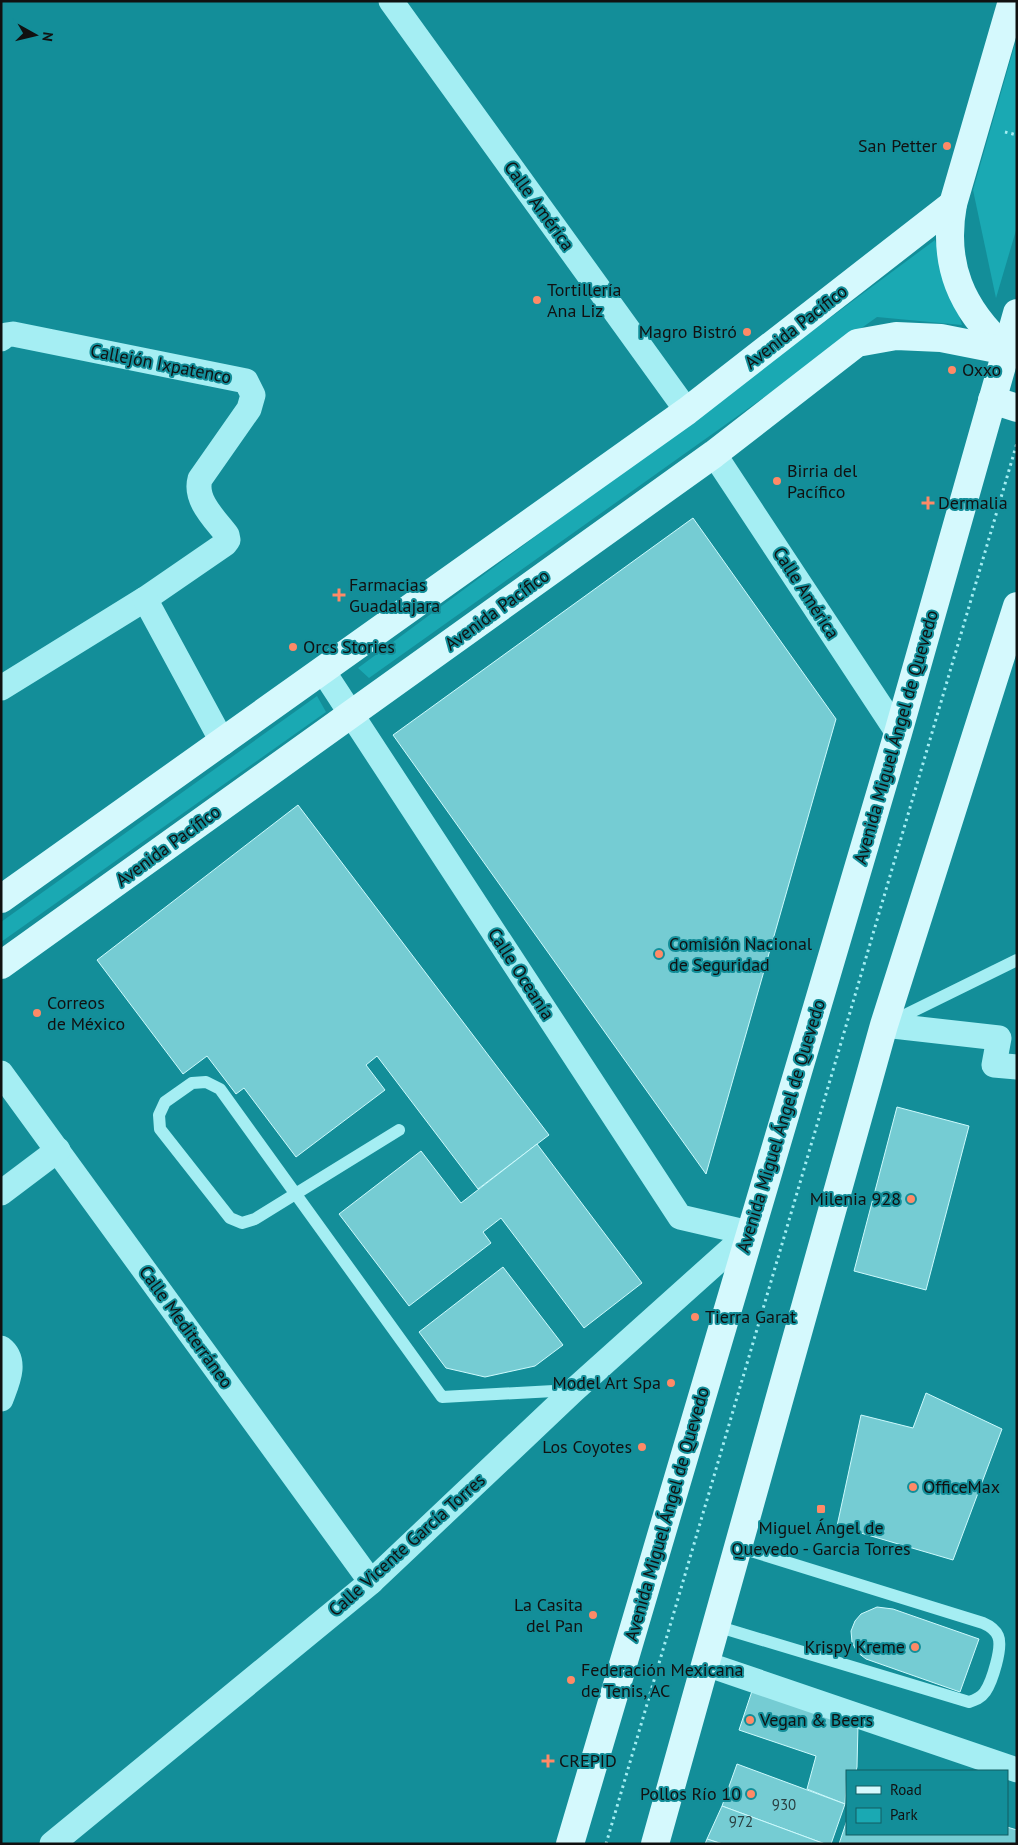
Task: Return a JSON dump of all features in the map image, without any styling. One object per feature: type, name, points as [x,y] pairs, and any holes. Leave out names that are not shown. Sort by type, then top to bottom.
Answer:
[{"type":"main road","points":[[1011,351],[982,325],[970,307],[957,281],[948,239],[953,204],[1012,1]]},
{"type":"main road","name":"Avenida Pacífico","points":[[1,900],[687,411],[953,204]]},
{"type":"main road","name":"Avenida Miguel Ángel de Quevedo","points":[[570,1844],[898,733],[1004,404],[1017,313]]},
{"type":"main road","name":"Avenida Pacífico","points":[[1,965],[714,454],[857,343],[896,336],[941,338],[1011,351]]},
{"type":"main road","points":[[655,1844],[884,1025],[1017,606]]},
{"type":"street","name":"Calle América","points":[[390,1],[687,411]]},
{"type":"street","name":"Callejón Ixpatenco","points":[[1,340],[6,335],[13,334],[246,381],[253,395],[249,409],[200,479],[197,489],[200,499],[228,540],[226,544],[145,599],[1,688]]},
{"type":"street","name":"Calle América","points":[[714,454],[898,733]]},
{"type":"street","points":[[145,599],[223,743]]},
{"type":"street","name":"Calle Oceanía","points":[[323,671],[680,1217],[749,1233]]},
{"type":"street","points":[[884,1025],[999,1038],[994,1065],[1017,1067]]},
{"type":"street","name":"Calle Mediterráneo","points":[[1,1072],[371,1582]]},
{"type":"street","points":[[1,1193],[58,1150]]},
{"type":"street","name":"Calle Vicente García Torres","points":[[52,1844],[371,1582],[574,1390],[749,1233]]},
{"type":"street","points":[[1,1348],[10,1362],[9,1377],[1,1399]]},
{"type":"street","points":[[706,1664],[1017,1770]]},
{"type":"lane","points":[[884,1025],[926,1002],[1017,960]]},
{"type":"lane","points":[[399,1130],[296,1194],[255,1219],[242,1223],[230,1218],[160,1129],[159,1115],[165,1102],[192,1083],[206,1082],[220,1089],[296,1194],[442,1397],[574,1390]]},
{"type":"lane","points":[[716,1626],[969,1702],[985,1694],[999,1652],[998,1635],[992,1628],[984,1624],[738,1547]]},
{"type":"path","points":[[606,1844],[1017,443]]},
{"type":"path","points":[[779,1134],[849,1153]]},
{"type":"green space","points":[[1017,37],[1017,227],[996,298],[973,190]]},
{"type":"green space","points":[[935,240],[962,325],[877,317],[369,678],[358,668]]},
{"type":"green space","points":[[317,696],[326,712],[1,942],[1,922]]},
{"type":"building","name":"Comisión Nacional de Seguridad","points":[[693,518],[836,719],[706,1174],[393,735]]},
{"type":"building","points":[[298,805],[549,1135],[478,1189],[377,1056],[366,1065],[385,1090],[296,1157],[244,1088],[236,1094],[207,1056],[183,1074],[97,960]]},
{"type":"building","name":"Milenia 928","points":[[897,1107],[969,1126],[926,1290],[854,1271]]},
{"type":"building","points":[[537,1144],[642,1283],[584,1328],[501,1218],[483,1232],[491,1243],[409,1306],[339,1214],[421,1151],[461,1203]]},
{"type":"building","points":[[503,1267],[563,1345],[535,1366],[485,1377],[446,1368],[419,1332]]},
{"type":"building","name":"OfficeMax","points":[[926,1393],[1002,1429],[953,1560],[837,1526],[861,1415],[913,1428]]},
{"type":"building","name":"Krispy Kreme","points":[[877,1607],[893,1609],[979,1639],[960,1692],[866,1659],[857,1652],[852,1642],[851,1631],[855,1621],[861,1614]]},
{"type":"building","points":[[752,1691],[858,1725],[857,1767],[856,1770],[846,1770],[845,1804],[807,1789],[816,1756],[739,1730]]},
{"type":"building","points":[[737,1764],[845,1804],[831,1844],[825,1844],[722,1806]]},
{"type":"building","points":[[722,1806],[825,1844],[723,1844],[707,1839]]},
{"type":"building","points":[[846,1823],[846,1835],[1008,1835],[1008,1827],[1017,1830],[1017,1844],[839,1844]]},
{"type":"building","points":[[707,1839],[722,1844],[705,1844]]},
{"type":"place","name":"San Petter","points":[[947,146]]},
{"type":"place","name":"Tortillería Ana Liz","points":[[537,300]]},
{"type":"place","name":"Magro Bistró","points":[[747,332]]},
{"type":"place","name":"Oxxo","points":[[952,370]]},
{"type":"place","name":"Birria del Pacífico","points":[[777,481]]},
{"type":"place","name":"Dermalia","points":[[928,503]]},
{"type":"place","name":"Farmacias Guadalajara","points":[[339,595]]},
{"type":"place","name":"Orcs Stories","points":[[293,647]]},
{"type":"place","name":"Comisión Nacional de Seguridad","points":[[659,954]]},
{"type":"place","name":"Correos de México","points":[[37,1013]]},
{"type":"place","name":"Milenia 928","points":[[911,1199]]},
{"type":"place","name":"Tierra Garat","points":[[695,1317]]},
{"type":"place","name":"Model Art Spa","points":[[671,1383]]},
{"type":"place","name":"Los Coyotes","points":[[642,1447]]},
{"type":"place","name":"OfficeMax","points":[[913,1487]]},
{"type":"place","name":"Miguel Ángel de Quevedo - Garcia Torres","points":[[821,1509]]},
{"type":"place","name":"La Casita del Pan","points":[[593,1615]]},
{"type":"place","name":"Krispy Kreme","points":[[915,1647]]},
{"type":"place","name":"Federación Mexicana de Tenis, AC","points":[[571,1680]]},
{"type":"place","name":"Vegan & Beers","points":[[750,1720]]},
{"type":"place","name":"CREPID","points":[[548,1761]]},
{"type":"place","name":"Pollos Río 10","points":[[751,1794]]}]
